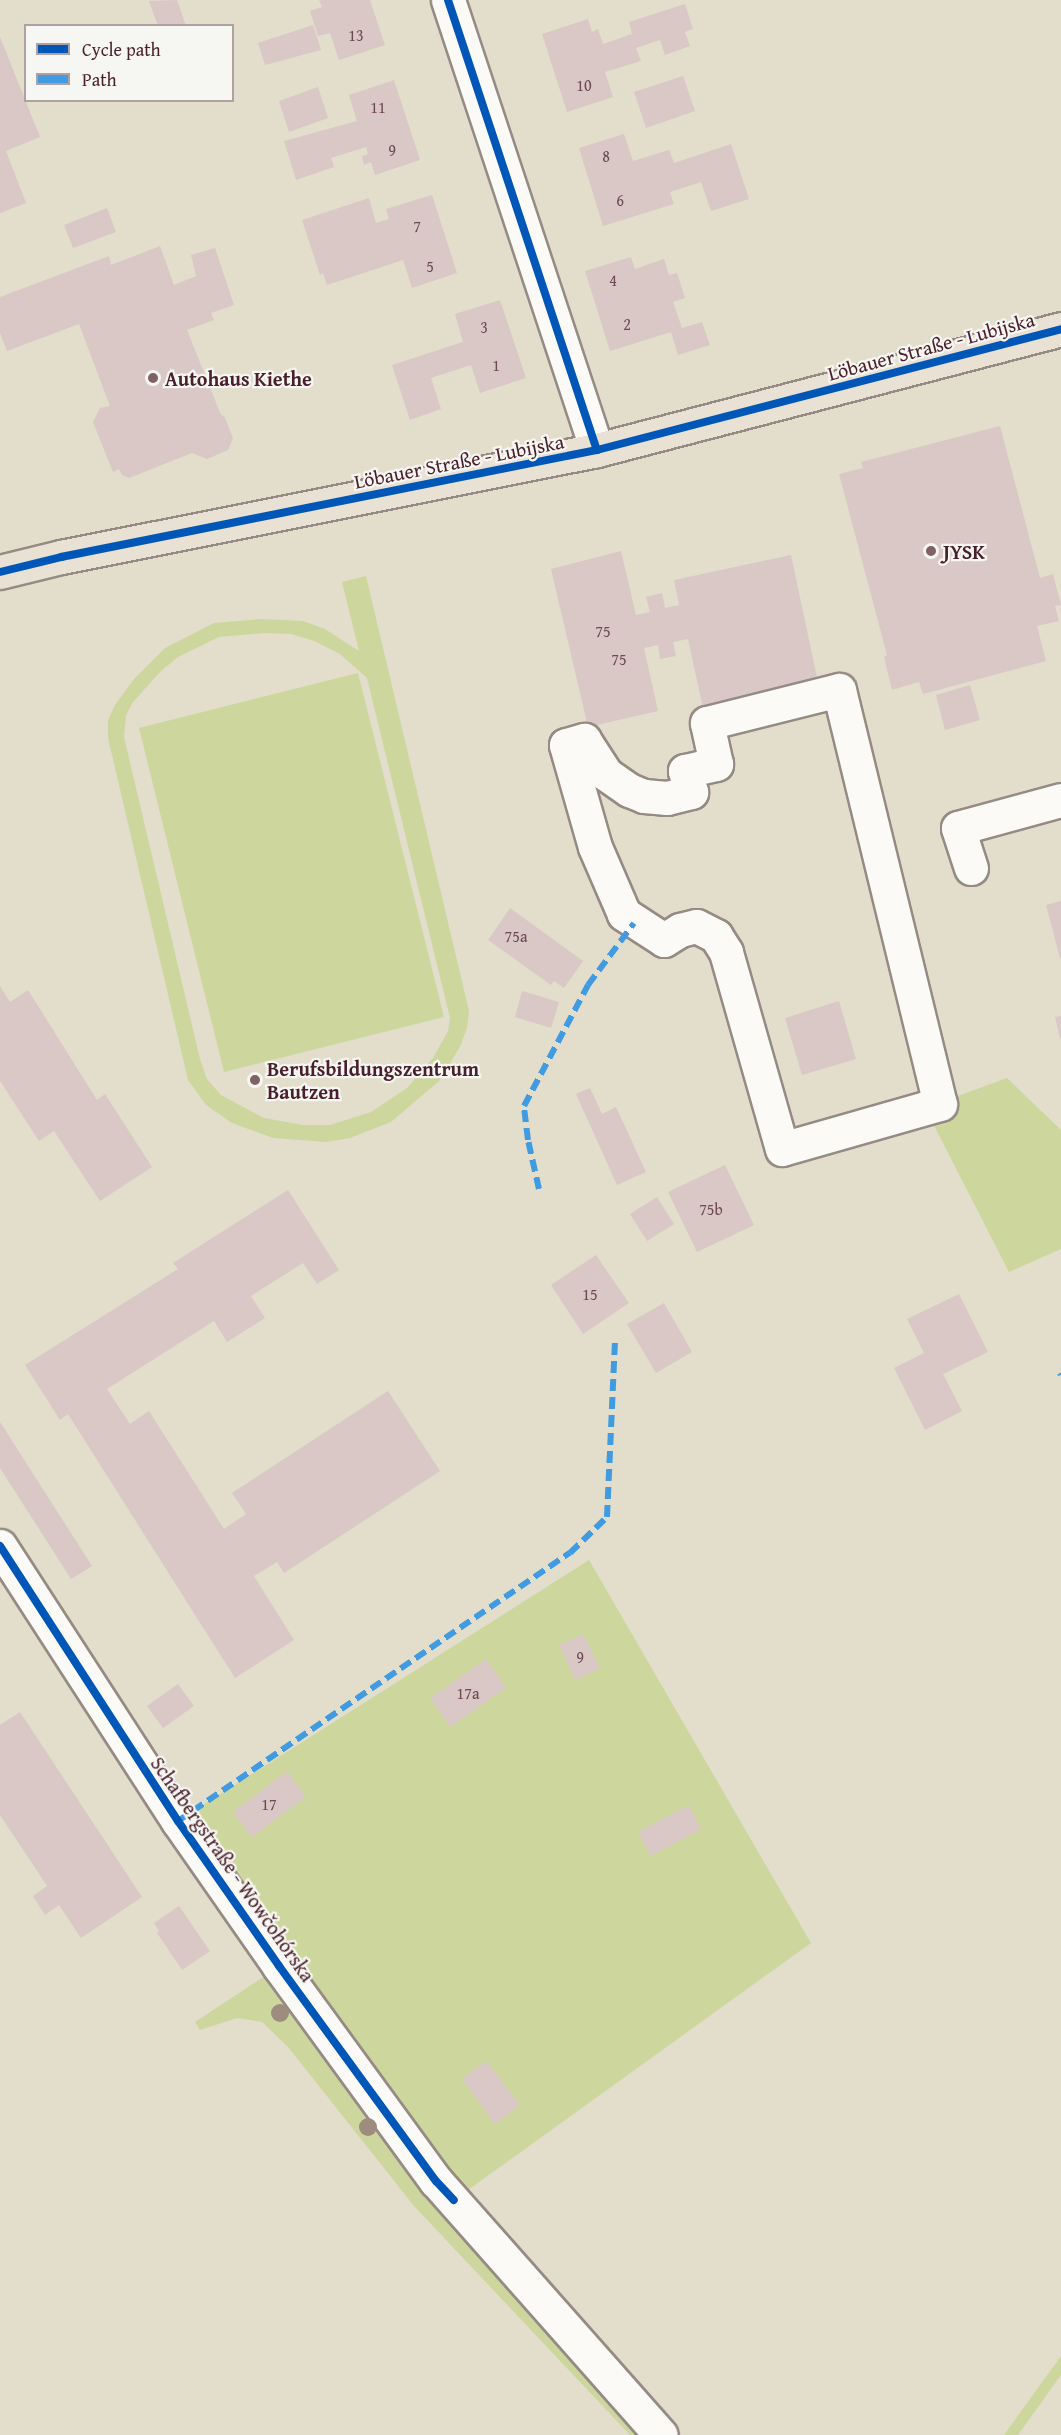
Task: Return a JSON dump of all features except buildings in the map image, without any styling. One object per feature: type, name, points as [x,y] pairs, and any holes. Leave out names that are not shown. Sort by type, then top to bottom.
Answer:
[{"type":"main road","name":"Löbauer Straße - Lubijska","points":[[0,572],[61,557],[597,450],[1061,329]]},
{"type":"street","points":[[448,0],[597,450]]},
{"type":"street","points":[[838,690],[940,1104],[782,1149],[726,952],[716,936],[696,926],[680,930],[664,940],[624,914],[595,847],[566,745],[584,740],[606,774],[628,790],[644,796],[667,798],[691,792],[685,771],[716,764],[707,723],[838,690]]},
{"type":"street","points":[[971,868],[958,828],[973,812],[1061,800]]},
{"type":"street","name":"Schafbergstraße - Wowčohórska","points":[[0,1546],[178,1821],[286,1975],[436,2181],[661,2435]]},
{"type":"green space","points":[[366,576],[469,1011],[467,1028],[460,1047],[439,1081],[391,1122],[350,1138],[327,1142],[273,1138],[232,1123],[206,1105],[188,1080],[108,738],[108,720],[115,705],[134,679],[165,648],[214,623],[261,619],[303,621],[325,629],[359,651],[342,582]],"holes":[[[264,633],[291,634],[314,641],[340,654],[367,678],[450,1018],[448,1031],[433,1058],[407,1088],[371,1112],[330,1125],[303,1125],[264,1118],[221,1095],[207,1079],[200,1059],[124,737],[126,715],[133,702],[161,671],[178,657],[219,637]]]},
{"type":"green space","points":[[358,673],[444,1017],[224,1072],[139,728]]},
{"type":"green space","points":[[1007,1078],[1061,1130],[1061,1249],[1009,1272],[925,1108]]},
{"type":"green space","points":[[589,1560],[811,1943],[454,2200],[178,1821]]},
{"type":"green space","points":[[271,1972],[646,2435],[630,2435],[414,2206],[288,2047],[262,2022],[237,2018],[200,2030],[195,2022]]},
{"type":"green space","points":[[1061,2356],[1061,2375],[1018,2435],[1004,2435]]},
{"type":"marked path","points":[[539,1189],[528,1140],[524,1106],[588,985],[634,923]]},
{"type":"marked path","points":[[178,1821],[570,1553],[607,1517],[615,1341]]},
{"type":"cycle path","points":[[448,0],[597,450]]},
{"type":"cycle path","points":[[0,572],[61,557],[597,450],[1061,329]]},
{"type":"cycle path","points":[[0,1546],[178,1821],[279,1966],[436,2181],[454,2200]]},
{"type":"place","name":"Autohaus Kiethe","points":[[153,378]]},
{"type":"place","name":"JYSK","points":[[931,551]]},
{"type":"place","name":"Berufsbildungszentrum Bautzen","points":[[255,1080]]}]
